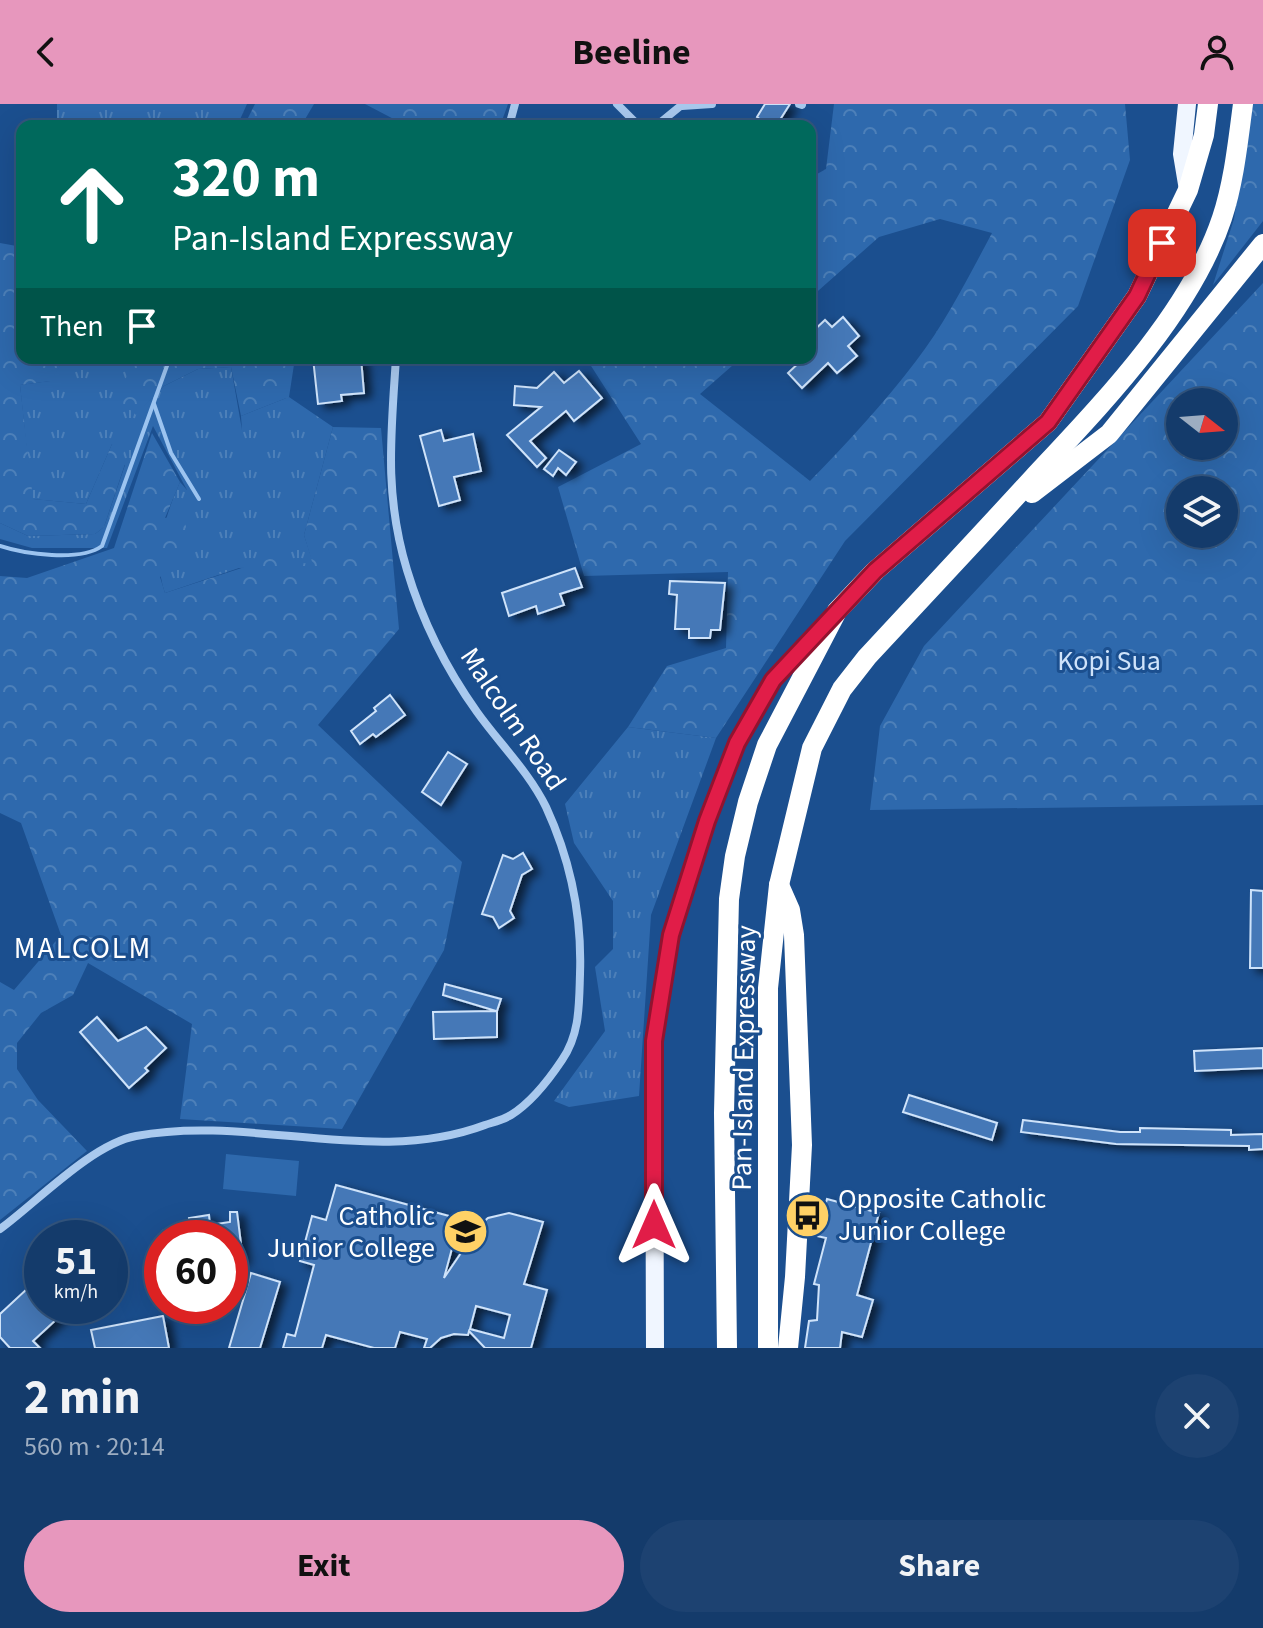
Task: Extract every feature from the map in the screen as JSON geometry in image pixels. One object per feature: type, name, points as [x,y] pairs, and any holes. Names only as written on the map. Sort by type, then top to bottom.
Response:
[{"type":"highway","name":"Pan-Island Expressway","points":[[727,1348],[724,1113],[729,899],[748,802],[767,745],[837,611],[875,571],[1048,422],[1137,296],[1188,190],[1198,159],[1208,104]]},
{"type":"highway","name":"Pan-Island Expressway","points":[[768,1348],[768,988],[779,885],[812,748],[842,689],[867,657],[1117,388],[1194,278],[1222,218],[1243,104]]},
{"type":"highway","points":[[988,527],[1109,434],[1263,244]]},
{"type":"highway","points":[[779,885],[790,910],[794,935],[802,1145],[788,1348]]},
{"type":"main road","points":[[1187,104],[1182,154],[1188,190]]},
{"type":"main road","points":[[655,1348],[654,1041],[671,935],[707,821],[737,743],[773,680],[837,611]]},
{"type":"street","points":[[617,104],[633,120]]},
{"type":"street","points":[[663,120],[682,105],[712,104]]},
{"type":"street","name":"Malcolm Road","points":[[0,1229],[93,1155],[133,1136],[203,1131],[349,1141],[435,1140],[510,1116],[548,1080],[569,1051],[579,1024],[581,953],[577,909],[566,857],[540,796],[451,672],[407,570],[391,485],[389,445],[396,364]]},
{"type":"green space","points":[[57,104],[247,104],[240,120],[57,120]]},
{"type":"green space","points":[[255,104],[314,104],[305,120],[247,120]]},
{"type":"green space","points":[[365,104],[508,104],[502,120],[396,120]]},
{"type":"green space","points":[[834,104],[1125,104],[1130,160],[1078,306],[845,541],[716,738],[628,727],[667,666],[726,648],[728,572],[584,576],[558,487],[641,444],[590,364],[734,364],[700,394],[810,481],[916,361],[947,315],[992,233],[940,219],[879,237],[816,293],[816,175],[826,169]]},
{"type":"green space","points":[[1251,104],[1263,104],[1263,221],[1213,285],[1234,219]]},
{"type":"green space","points":[[0,243],[16,246],[16,364],[61,364],[51,381],[20,385],[33,499],[86,504],[112,444],[125,449],[120,462],[125,464],[104,527],[95,534],[28,536],[0,523]]},
{"type":"green space","name":"Kopi Sua","points":[[1263,283],[1263,805],[870,810],[880,726],[924,646]]},
{"type":"green space","points":[[61,364],[129,364],[136,414],[164,386],[198,369],[231,367],[242,430],[241,416],[289,397],[333,427],[304,535],[314,566],[239,568],[165,593],[160,565],[162,537],[180,482],[187,490],[153,426],[107,548],[32,548],[0,539],[0,523],[28,536],[95,534],[104,527],[125,465],[120,463],[112,444],[86,504],[32,499],[20,385],[50,381]]},
{"type":"green space","points":[[294,364],[289,397],[241,416],[231,367],[198,369],[164,386],[136,415],[118,399],[131,365]]},
{"type":"green space","points":[[333,427],[381,428],[399,629],[318,725],[462,862],[444,950],[342,1129],[180,1119],[192,1024],[88,963],[73,995],[41,1013],[17,1043],[17,1069],[38,1100],[87,1151],[0,1220],[0,982],[14,990],[61,935],[21,823],[0,813],[0,576],[27,578],[114,548],[152,433],[180,482],[165,518],[182,514],[194,552],[160,577],[165,593],[275,557],[313,565],[304,535]]},
{"type":"green space","points":[[628,727],[716,738],[651,915],[639,1096],[569,1107],[554,1101],[605,1031],[595,967],[613,949],[613,901],[574,843],[565,804]]},
{"type":"green space","points":[[226,1154],[299,1161],[296,1196],[223,1189]]},
{"type":"building","points":[[765,104],[790,104],[780,120],[761,120],[757,117]]},
{"type":"building","points":[[843,317],[859,336],[848,346],[857,356],[837,373],[828,363],[802,388],[788,373],[798,364],[816,364],[816,328],[825,320],[832,327]]},
{"type":"building","points":[[314,364],[362,364],[364,393],[341,395],[342,401],[318,404]]},
{"type":"building","points":[[579,371],[602,398],[574,421],[566,411],[530,441],[546,458],[537,467],[507,435],[541,407],[514,405],[515,386],[537,388],[554,372],[564,383]]},
{"type":"building","points":[[441,430],[444,441],[473,434],[481,471],[454,477],[460,500],[439,506],[420,436]]},
{"type":"building","points":[[559,450],[576,462],[566,475],[558,468],[553,476],[544,469]]},
{"type":"building","points":[[575,568],[582,587],[560,594],[564,605],[538,614],[536,606],[509,616],[502,593]]},
{"type":"building","points":[[670,581],[725,583],[720,630],[711,630],[710,638],[689,638],[689,629],[675,629],[677,595],[669,594]]},
{"type":"building","points":[[390,695],[405,715],[376,737],[373,734],[360,744],[351,731]]},
{"type":"building","points":[[448,752],[467,764],[441,805],[422,792]]},
{"type":"building","points":[[523,853],[532,869],[522,875],[510,911],[514,918],[499,928],[493,917],[482,914],[503,855],[513,859]]},
{"type":"building","points":[[1251,890],[1263,891],[1263,968],[1250,968]]},
{"type":"building","points":[[445,984],[501,999],[497,1011],[497,1037],[434,1039],[433,1012],[496,1011],[443,995]]},
{"type":"building","points":[[97,1017],[118,1041],[146,1027],[166,1048],[145,1068],[148,1071],[129,1088],[80,1032]]},
{"type":"building","points":[[1263,1048],[1263,1068],[1195,1071],[1194,1051]]},
{"type":"building","points":[[909,1095],[997,1123],[992,1140],[903,1112]]},
{"type":"building","points":[[1023,1120],[1120,1132],[1140,1132],[1140,1128],[1231,1130],[1231,1135],[1263,1134],[1263,1149],[1249,1150],[1249,1146],[1116,1144],[1021,1132]]},
{"type":"building","points":[[336,1185],[460,1219],[444,1278],[488,1218],[509,1213],[543,1222],[524,1284],[547,1290],[531,1348],[485,1348],[469,1331],[468,1335],[454,1334],[441,1338],[430,1348],[424,1348],[427,1339],[400,1332],[395,1348],[374,1348],[326,1335],[322,1348],[283,1348],[287,1334],[295,1336],[314,1265],[300,1261],[312,1216],[326,1220]],"holes":[[[476,1306],[510,1315],[504,1338],[470,1329]]]},
{"type":"building","points":[[827,1199],[879,1213],[857,1295],[873,1300],[862,1337],[842,1332],[840,1348],[805,1348],[809,1321],[817,1320],[819,1285],[814,1284],[826,1238],[817,1236]]},
{"type":"building","points":[[230,1212],[237,1212],[238,1220],[230,1220]]},
{"type":"building","points":[[209,1215],[210,1220],[189,1220],[189,1218]]},
{"type":"building","points":[[251,1273],[280,1282],[260,1348],[229,1348],[236,1324],[248,1324]]},
{"type":"building","points":[[24,1292],[24,1324],[51,1324],[33,1341],[40,1348],[10,1348],[0,1337],[0,1314]]},
{"type":"building","points":[[144,1320],[144,1324],[164,1324],[169,1348],[95,1348],[91,1330]]},
{"type":"waterway","points":[[0,546],[37,554],[66,555],[80,554],[102,546],[168,364]]},
{"type":"waterway","points":[[154,404],[171,453],[199,499]]},
{"type":"place","name":"Opposite Catholic Junior College","points":[[807,1215]]},
{"type":"place","name":"Catholic Junior College","points":[[466,1232]]},
{"type":"district","name":"MALCOLM","points":[[83,948]]},
{"type":"route","points":[[654,1225],[654,1041],[671,935],[707,821],[737,743],[773,680],[875,571],[1048,422],[1137,296],[1162,243]]}]
